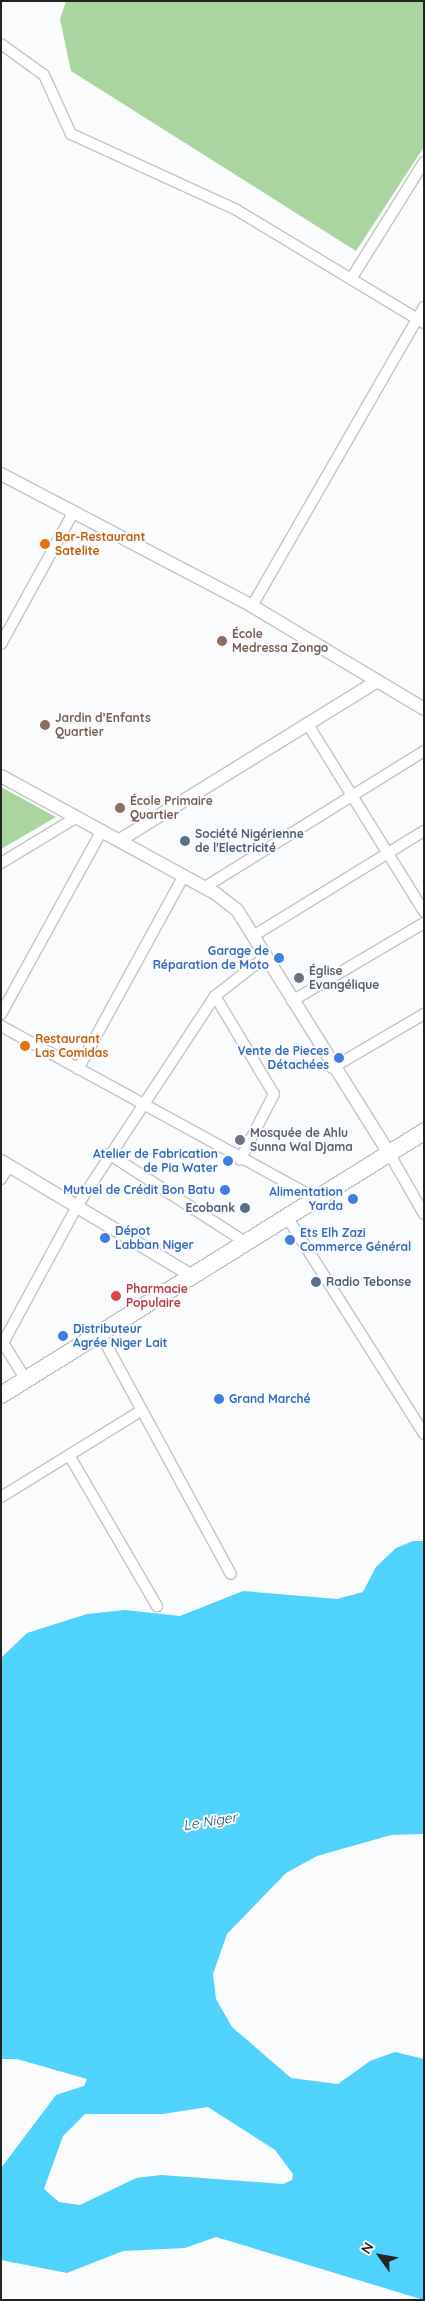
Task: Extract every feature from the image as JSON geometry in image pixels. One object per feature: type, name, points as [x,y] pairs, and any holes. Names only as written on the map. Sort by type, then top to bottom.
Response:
[{"type":"main road","points":[[1,1387],[187,1273],[287,1217],[424,1124]]},
{"type":"main road","points":[[243,1240],[310,1195],[387,1150],[424,1132]]},
{"type":"main road","points":[[1,1395],[100,1333],[187,1273]]},
{"type":"street","points":[[1,44],[44,75],[71,134],[235,209],[420,320]]},
{"type":"street","points":[[351,279],[424,162]]},
{"type":"street","points":[[252,606],[420,320],[424,307]]},
{"type":"street","points":[[1,474],[252,606],[424,709]]},
{"type":"street","points":[[1,644],[73,513]]},
{"type":"street","points":[[120,840],[306,723],[377,681]]},
{"type":"street","points":[[306,723],[424,912]]},
{"type":"street","points":[[205,888],[424,751]]},
{"type":"street","points":[[1,776],[184,875],[237,910],[332,1068],[387,1150],[424,1214]]},
{"type":"street","points":[[1,863],[77,817]]},
{"type":"street","points":[[1,1014],[102,830]]},
{"type":"street","points":[[252,936],[424,831]]},
{"type":"street","points":[[78,1069],[184,875]]},
{"type":"street","points":[[292,1001],[424,923]]},
{"type":"street","points":[[23,1375],[3,1344],[77,1206],[140,1104],[215,996],[265,957]]},
{"type":"street","points":[[215,996],[274,1094],[240,1160]]},
{"type":"street","points":[[332,1068],[424,1014]]},
{"type":"street","points":[[1,1026],[240,1160],[310,1195]]},
{"type":"street","points":[[109,1154],[243,1240]]},
{"type":"street","points":[[1,1179],[5,1163],[187,1273]]},
{"type":"street","points":[[287,1217],[424,1434]]},
{"type":"street","points":[[100,1333],[231,1574]]},
{"type":"street","points":[[1,1497],[141,1411]]},
{"type":"street","points":[[69,1455],[157,1606]]},
{"type":"green space","points":[[66,1],[424,1],[424,147],[356,251],[71,71],[60,19]]},
{"type":"green space","points":[[1,787],[56,817],[1,849]]},
{"type":"water","name":"Le Niger","points":[[413,1541],[424,1541],[424,1834],[391,1835],[317,1856],[286,1873],[227,1934],[213,1974],[216,1999],[232,2027],[291,2078],[338,2084],[370,2061],[395,2052],[424,2059],[424,2300],[216,2237],[185,2248],[123,2251],[67,2273],[1,2260],[1,2168],[56,2095],[84,2086],[87,2079],[17,2059],[1,2059],[1,1658],[27,1633],[87,1614],[125,1610],[180,1616],[243,1591],[337,1599],[363,1592],[376,1567],[396,1548]],"holes":[[[208,2107],[275,2150],[293,2174],[292,2180],[283,2184],[161,2175],[136,2178],[80,2205],[59,2202],[44,2189],[63,2136],[85,2114],[163,2114]]]},
{"type":"place","name":"Bar-Restaurant Satelite","points":[[45,544]]},
{"type":"place","name":"École Medressa Zongo","points":[[222,641]]},
{"type":"place","name":"Jardin d’Enfants Quartier","points":[[45,725]]},
{"type":"place","name":"École Primaire Quartier","points":[[120,808]]},
{"type":"place","name":"Société Nigérienne de l'Electricité","points":[[185,841]]},
{"type":"place","name":"Garage de Réparation de Moto","points":[[279,958]]},
{"type":"place","name":"Église Evangélique","points":[[299,978]]},
{"type":"place","name":"Restaurant Las Comidas","points":[[25,1046]]},
{"type":"place","name":"Vente de Pieces Détachées","points":[[339,1058]]},
{"type":"place","name":"Mosquée de Ahlu Sunna Wal Djama","points":[[240,1140]]},
{"type":"place","name":"Atelier de Fabrication de Pia Water","points":[[228,1161]]},
{"type":"place","name":"Mutuel de Crédit Bon Batu","points":[[225,1190]]},
{"type":"place","name":"Alimentation Yarda","points":[[353,1199]]},
{"type":"place","name":"Ecobank","points":[[245,1208]]},
{"type":"place","name":"Dépot Labban Niger","points":[[105,1238]]},
{"type":"place","name":"Ets Elh Zazi Commerce Général","points":[[290,1240]]},
{"type":"place","name":"Radio Tebonse","points":[[316,1282]]},
{"type":"place","name":"Pharmacie Populaire","points":[[116,1296]]},
{"type":"place","name":"Distributeur Agrée Niger Lait","points":[[63,1336]]},
{"type":"place","name":"Grand Marché","points":[[219,1399]]}]
